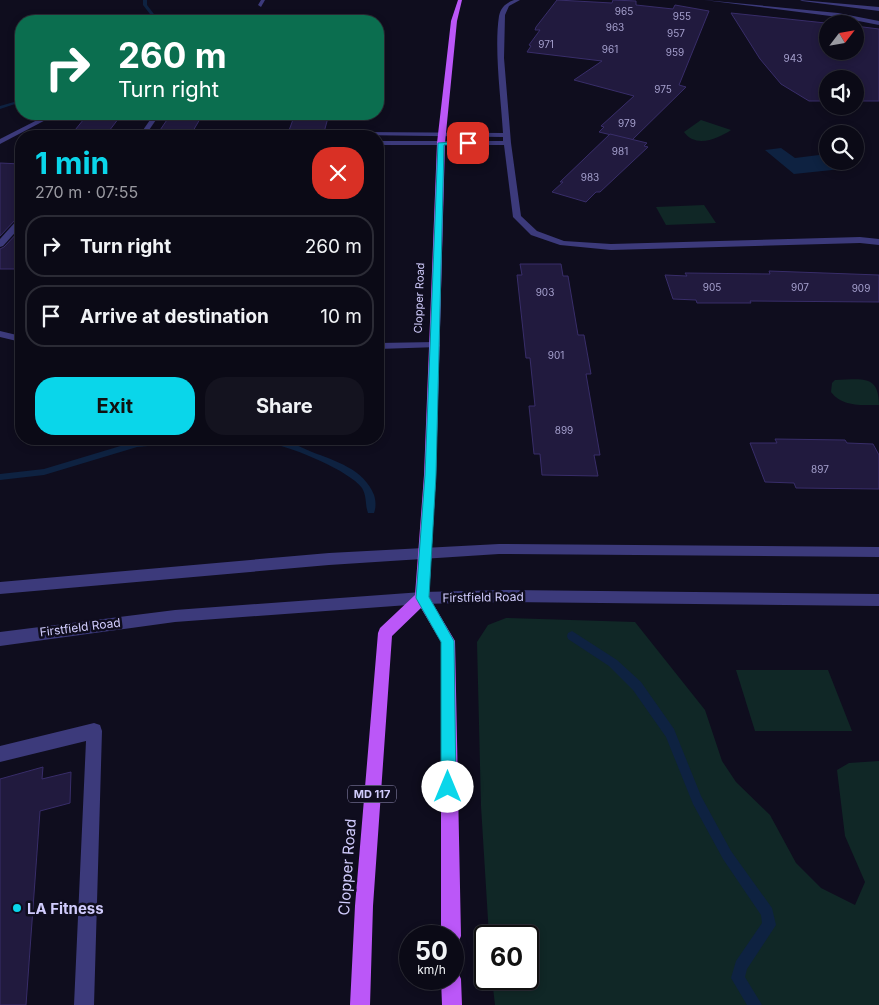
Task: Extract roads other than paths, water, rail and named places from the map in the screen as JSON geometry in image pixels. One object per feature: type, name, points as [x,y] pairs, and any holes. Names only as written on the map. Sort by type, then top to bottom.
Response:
[{"type":"main road","name":"Clopper Road","points":[[360,1005],[364,896],[385,633],[422,598],[442,139],[454,21],[460,0]]},
{"type":"main road","points":[[422,598],[448,641],[451,925]]},
{"type":"main road","points":[[451,990],[452,1005]]},
{"type":"street","points":[[518,0],[507,5],[502,15],[501,58],[507,139],[517,217],[529,229],[549,240],[576,245],[611,247],[860,240],[879,242]]},
{"type":"street","points":[[706,0],[838,15],[879,23]]},
{"type":"street","points":[[803,0],[879,9]]},
{"type":"street","points":[[23,130],[42,120]]},
{"type":"street","points":[[0,142],[15,134]]},
{"type":"street","points":[[384,135],[442,139],[507,139]]},
{"type":"street","points":[[384,143],[442,139]]},
{"type":"street","points":[[0,244],[15,228]]},
{"type":"street","points":[[0,334],[15,337]]},
{"type":"street","points":[[384,346],[434,345]]},
{"type":"street","points":[[0,588],[425,552],[503,548],[879,552]]},
{"type":"street","name":"Firstfield Road","points":[[0,639],[175,616],[422,598],[506,596],[879,600]]},
{"type":"street","points":[[0,754],[94,731],[84,1005]]},
{"type":"water","points":[[781,148],[795,158],[819,155],[819,170],[832,170],[794,174],[765,150]]},
{"type":"waterway","points":[[145,0],[145,5],[153,15]]},
{"type":"waterway","points":[[0,108],[15,103]]},
{"type":"waterway","points":[[0,477],[44,472],[134,445]]},
{"type":"waterway","points":[[286,445],[343,468],[361,480],[371,499],[371,511]]},
{"type":"waterway","points":[[572,636],[613,663],[637,686],[670,733],[697,800],[727,855],[767,913],[769,925],[741,966],[738,978],[755,1005]]},
{"type":"place","name":"LA Fitness","points":[[17,908]]}]
